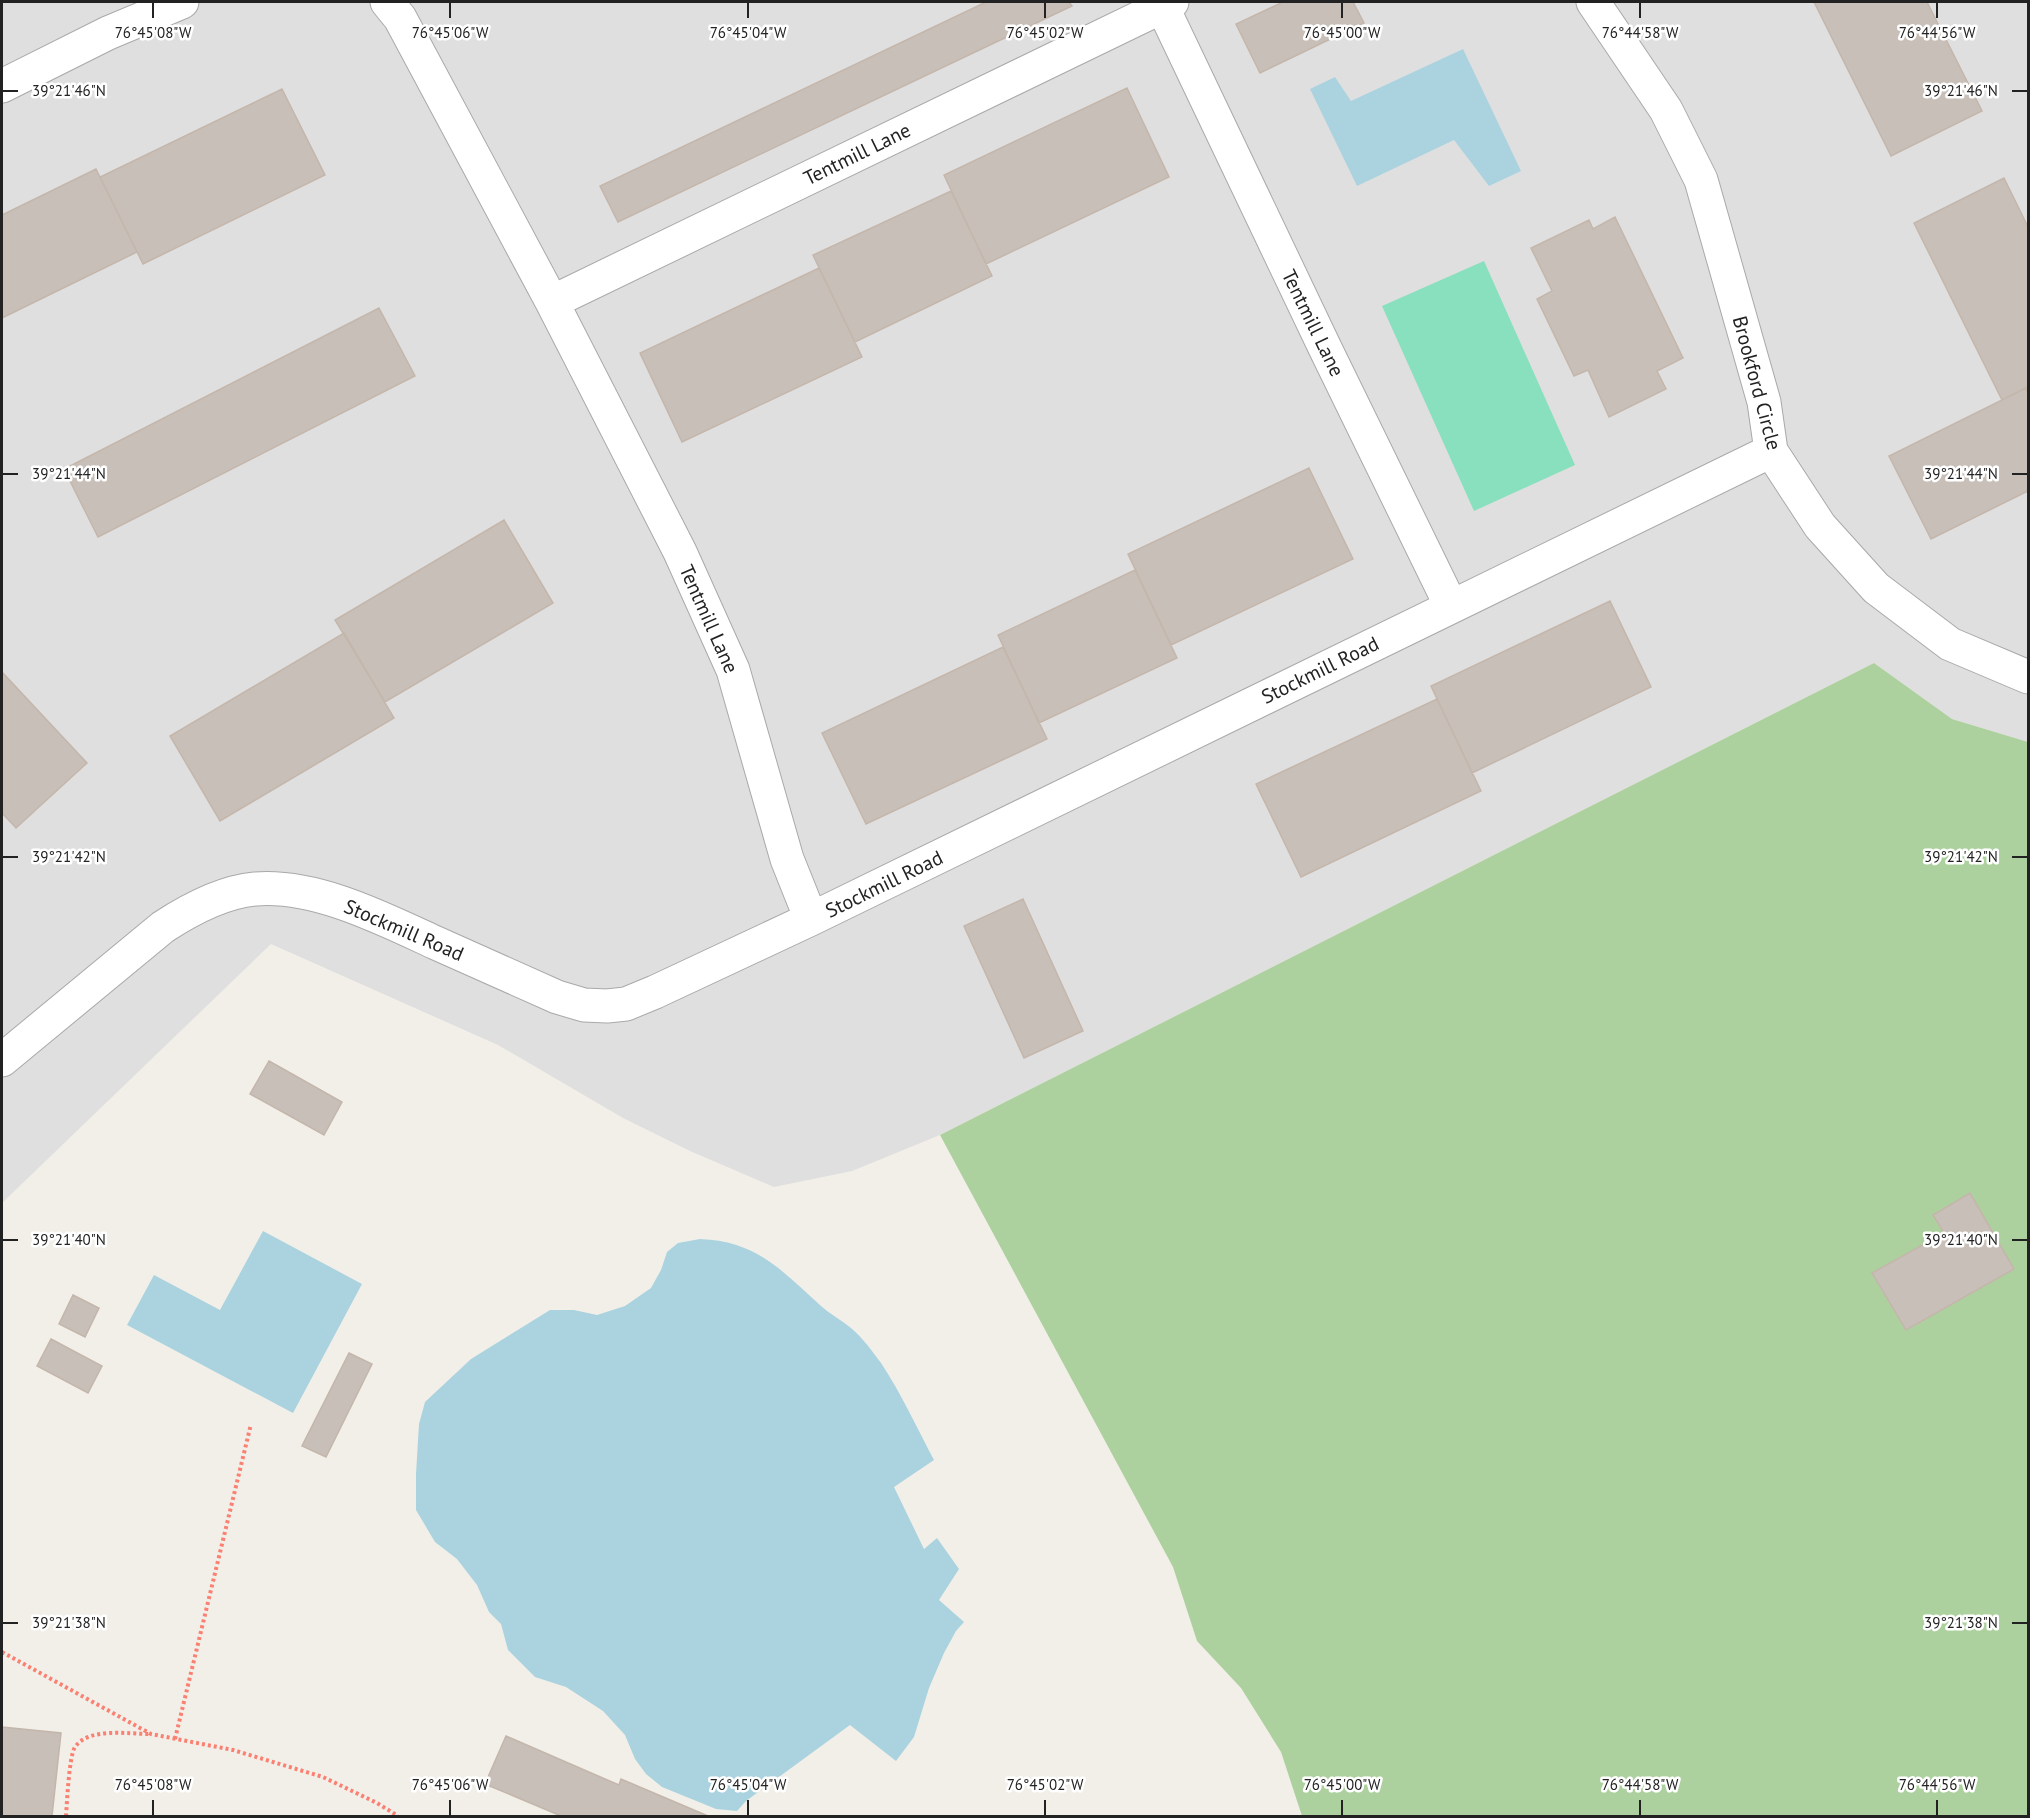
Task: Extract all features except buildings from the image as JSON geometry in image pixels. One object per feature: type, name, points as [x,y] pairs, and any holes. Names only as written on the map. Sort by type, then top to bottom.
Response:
[{"type":"street","points":[[2,86],[108,33],[182,2]]},
{"type":"street","name":"Tentmill Lane","points":[[387,2],[400,18],[552,302],[680,552],[733,670],[787,860],[811,920]]},
{"type":"street","name":"Brookford Circle","points":[[1593,2],[1666,110],[1701,180],[1764,402],[1771,451],[1820,526],[1876,588],[1950,644],[2028,676]]},
{"type":"street","name":"Tentmill Lane","points":[[552,302],[1167,4],[1325,348],[1451,606]]},
{"type":"street","name":"Stockmill Road","points":[[2,1060],[163,927],[188,911],[252,889],[285,888],[333,900],[393,923],[557,997],[584,1005],[626,1004],[811,920],[1771,451]]},
{"type":"path","points":[[175,1739],[251,1424]]},
{"type":"path","points":[[2,1652],[151,1734]]},
{"type":"path","points":[[66,1816],[73,1749],[83,1739],[101,1734],[151,1734],[233,1750],[323,1777],[377,1803],[398,1816]]},
{"type":"shaded area","points":[[2,2],[2028,2],[2028,742],[1952,719],[1874,663],[940,1135],[852,1171],[774,1187],[690,1151],[623,1118],[498,1045],[271,944],[2,1203]]},
{"type":"green space","points":[[1484,261],[1575,465],[1474,511],[1382,306]]},
{"type":"green space","points":[[1874,663],[1952,719],[2028,742],[2028,1816],[1302,1816],[1281,1752],[1241,1688],[1197,1641],[1173,1567],[940,1135]]},
{"type":"water","points":[[1463,49],[1521,171],[1489,186],[1454,140],[1357,186],[1310,89],[1335,77],[1351,101]]},
{"type":"water","points":[[263,1231],[362,1284],[293,1413],[127,1325],[154,1275],[220,1310]]},
{"type":"water","points":[[700,1239],[737,1245],[767,1260],[824,1309],[855,1332],[881,1363],[934,1460],[894,1487],[924,1549],[937,1538],[959,1569],[939,1600],[964,1622],[956,1631],[944,1653],[929,1688],[914,1737],[896,1761],[850,1725],[746,1801],[737,1811],[716,1809],[662,1787],[646,1774],[635,1759],[625,1735],[603,1711],[566,1687],[535,1677],[508,1650],[501,1624],[489,1612],[477,1585],[457,1559],[435,1542],[416,1510],[419,1424],[425,1402],[471,1359],[550,1310],[574,1310],[597,1315],[625,1306],[651,1288],[661,1270],[667,1252],[678,1243]]}]
